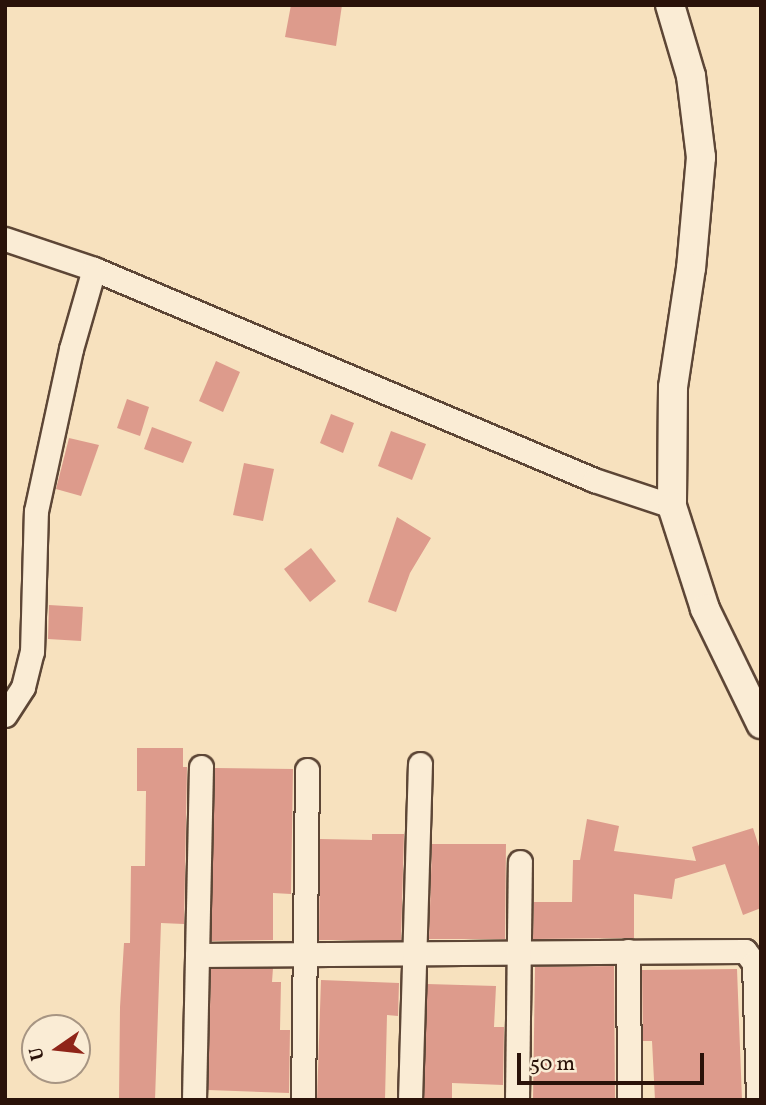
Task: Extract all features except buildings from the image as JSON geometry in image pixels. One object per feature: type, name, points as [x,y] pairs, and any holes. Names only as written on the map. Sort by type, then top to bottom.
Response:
[{"type":"street","points":[[670,5],[691,76],[701,157],[691,268],[673,387],[671,506],[705,609],[761,724]]},
{"type":"street","points":[[5,239],[94,269],[594,480],[671,506]]},
{"type":"street","points":[[5,715],[23,687],[32,652],[36,511],[71,349],[94,269]]},
{"type":"street","points":[[410,1100],[412,955],[420,764]]},
{"type":"street","points":[[194,1100],[201,767]]},
{"type":"street","points":[[303,1100],[307,770]]},
{"type":"street","points":[[517,1100],[520,862]]},
{"type":"street","points":[[197,955],[306,957],[628,951],[750,953],[754,963],[758,1100]]},
{"type":"street","points":[[628,951],[629,1100]]}]
